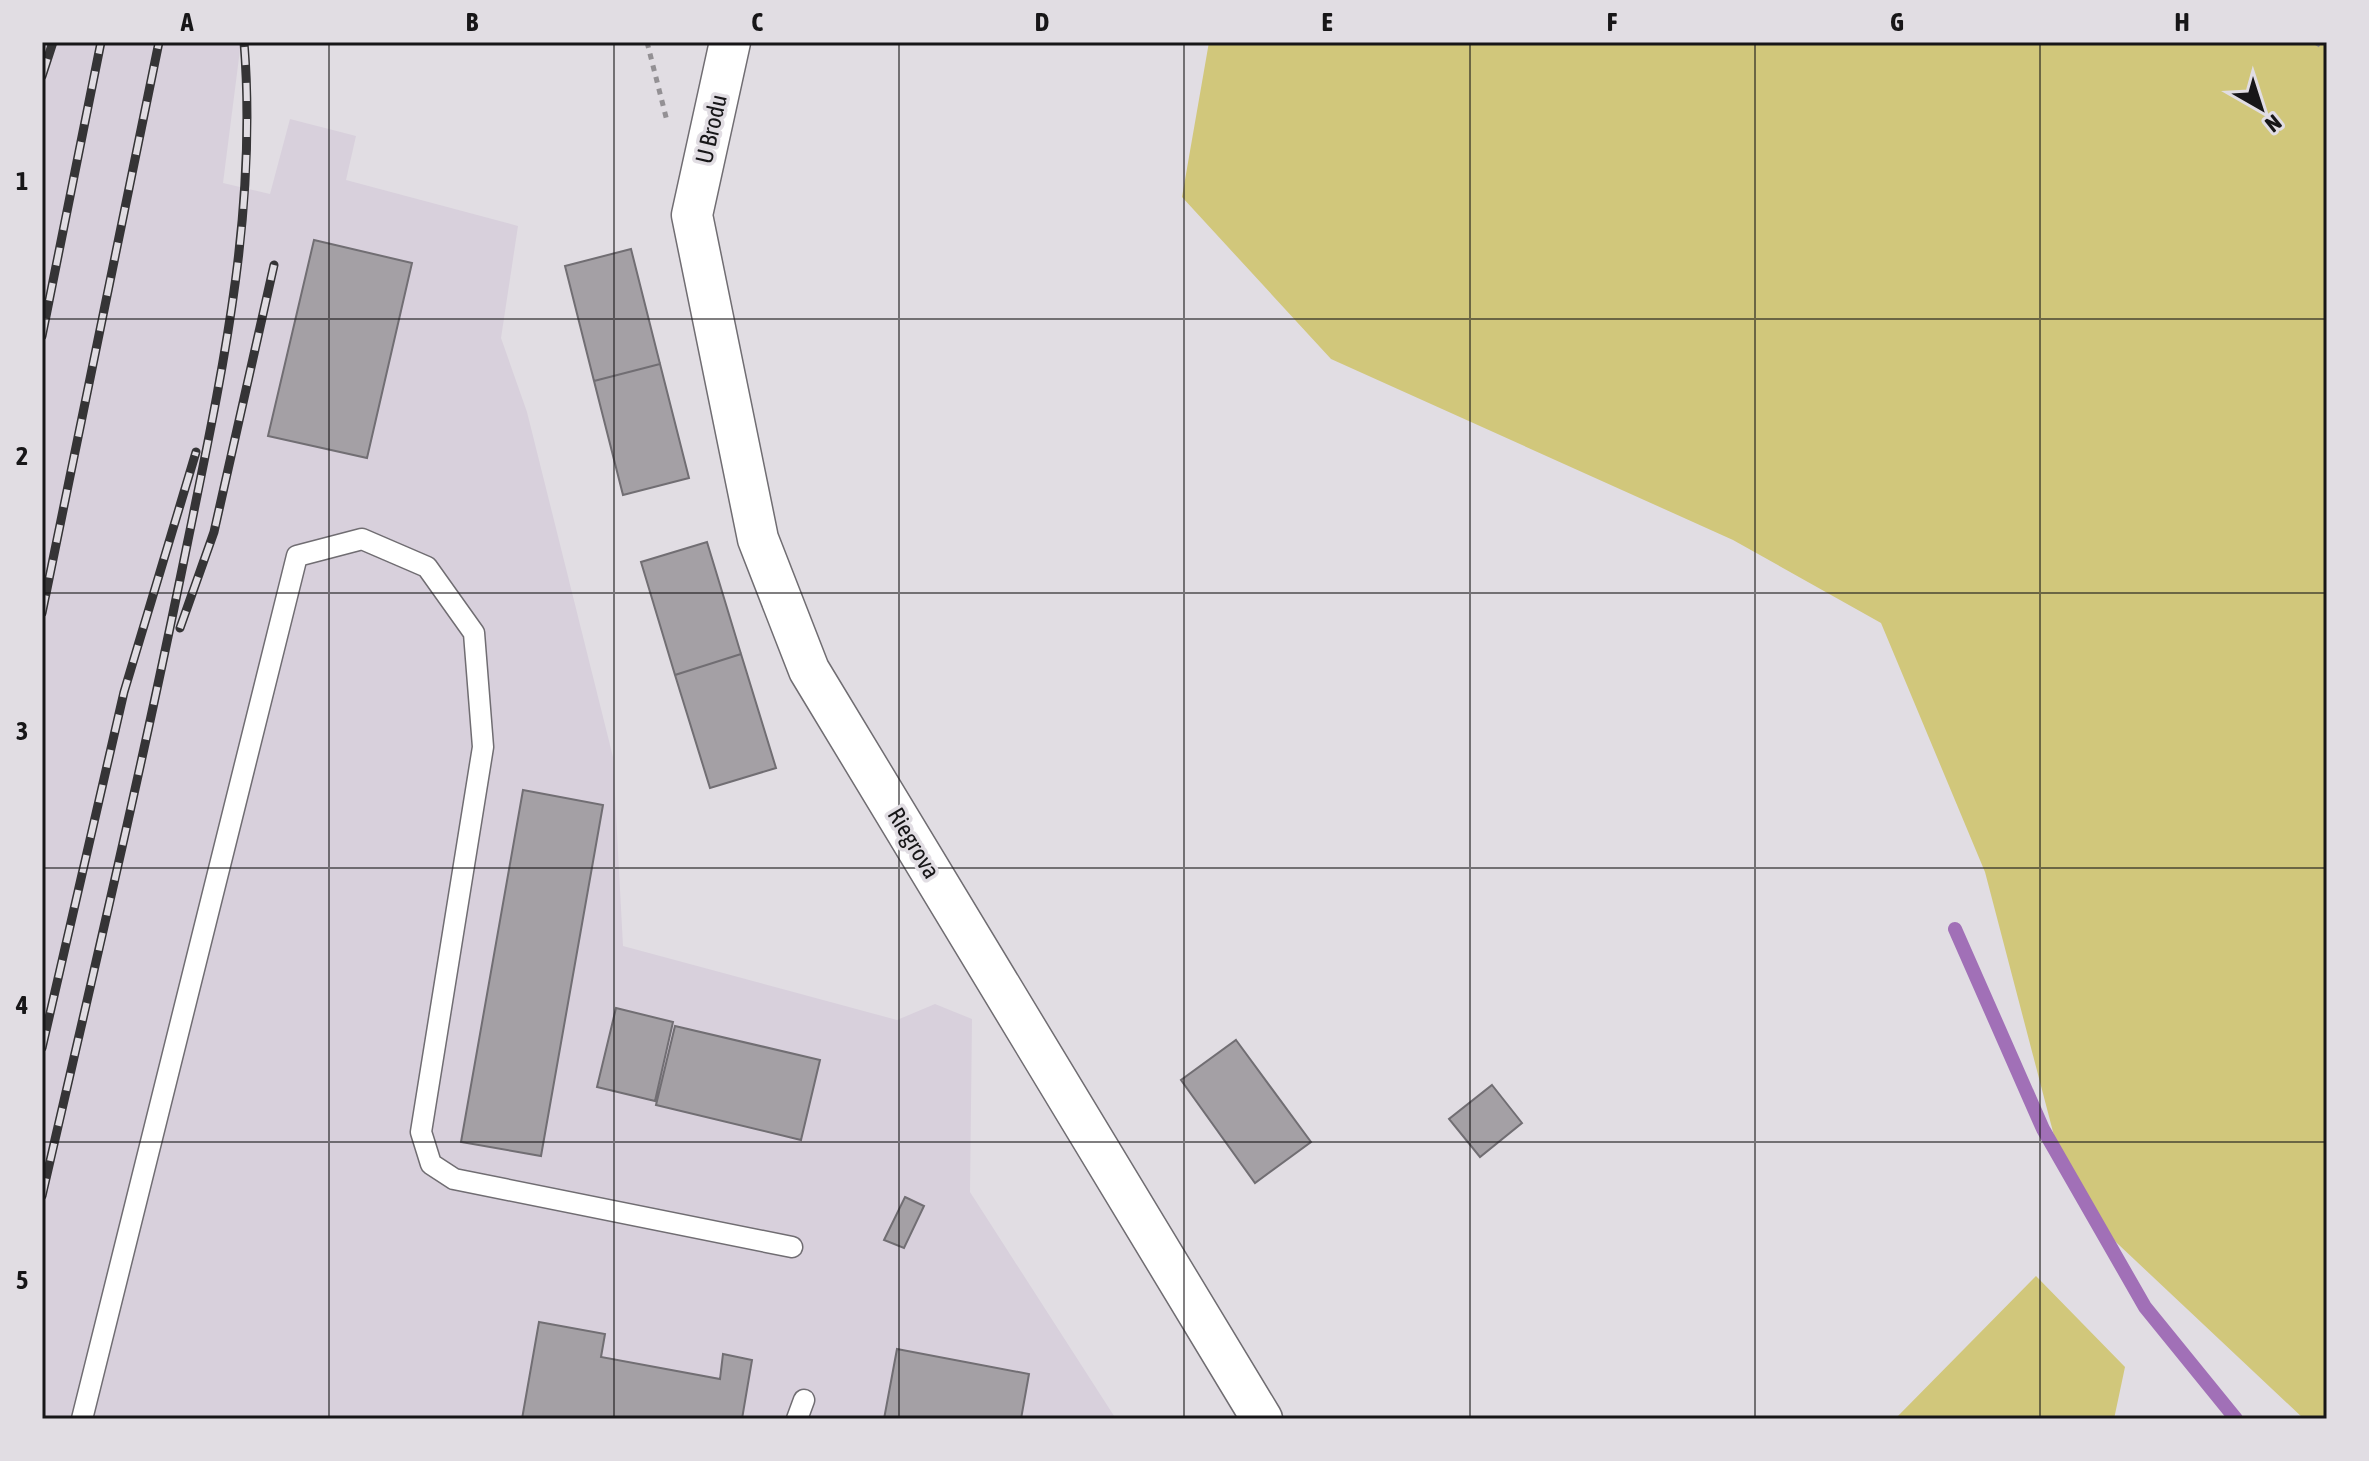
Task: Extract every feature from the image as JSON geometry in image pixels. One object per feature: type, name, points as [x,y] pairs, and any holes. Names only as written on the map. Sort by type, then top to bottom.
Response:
[{"type":"street","name":"U Brodu","points":[[692,215],[730,42]]},
{"type":"street","name":"Riegrova","points":[[692,215],[758,539],[809,670],[1262,1419]]},
{"type":"lane","points":[[82,1419],[297,556],[362,539],[427,567],[474,633],[483,747],[421,1132],[431,1164],[454,1179],[792,1247]]},
{"type":"path","points":[[2315,42],[2327,49]]},
{"type":"shaded area","points":[[42,42],[241,42],[223,183],[270,194],[290,119],[356,136],[346,180],[518,226],[501,338],[527,412],[613,757],[623,946],[897,1020],[935,1004],[972,1019],[970,1192],[1116,1419],[42,1419]]},
{"type":"shaded area","points":[[1209,42],[2327,42],[2327,1419],[2304,1419],[2102,1229],[2063,1170],[1985,872],[1881,623],[1733,540],[1331,359],[1182,197]]},
{"type":"shaded area","points":[[2036,1276],[2125,1367],[2114,1419],[1895,1419]]},
{"type":"building","points":[[314,240],[412,263],[367,458],[268,436]]},
{"type":"building","points":[[631,249],[660,364],[594,381],[565,266]]},
{"type":"building","points":[[660,364],[689,478],[623,495],[594,381]]},
{"type":"building","points":[[707,542],[741,654],[675,675],[641,562]]},
{"type":"building","points":[[741,654],[776,768],[710,788],[675,675]]},
{"type":"building","points":[[523,790],[603,805],[541,1156],[461,1142]]},
{"type":"building","points":[[616,1008],[673,1022],[655,1101],[597,1087]]},
{"type":"building","points":[[675,1026],[820,1060],[801,1140],[656,1105]]},
{"type":"building","points":[[1236,1040],[1311,1142],[1255,1183],[1181,1080]]},
{"type":"building","points":[[1492,1085],[1522,1123],[1480,1157],[1449,1119]]},
{"type":"building","points":[[905,1197],[924,1206],[904,1248],[884,1240]]},
{"type":"building","points":[[539,1322],[605,1334],[601,1357],[720,1379],[723,1354],[752,1360],[742,1419],[522,1419]]},
{"type":"building","points":[[897,1349],[1029,1374],[1021,1419],[884,1419]]},
{"type":"waterway","points":[[1955,929],[2043,1129],[2145,1307],[2236,1419]]},
{"type":"railway","points":[[42,76],[53,42]]},
{"type":"railway","points":[[42,336],[101,42]]},
{"type":"railway","points":[[42,613],[159,42]]},
{"type":"railway","points":[[42,1196],[153,708],[224,358],[234,295],[246,169],[244,42]]},
{"type":"railway","points":[[180,628],[214,532],[274,265]]},
{"type":"railway","points":[[42,1048],[124,692],[196,452]]}]
